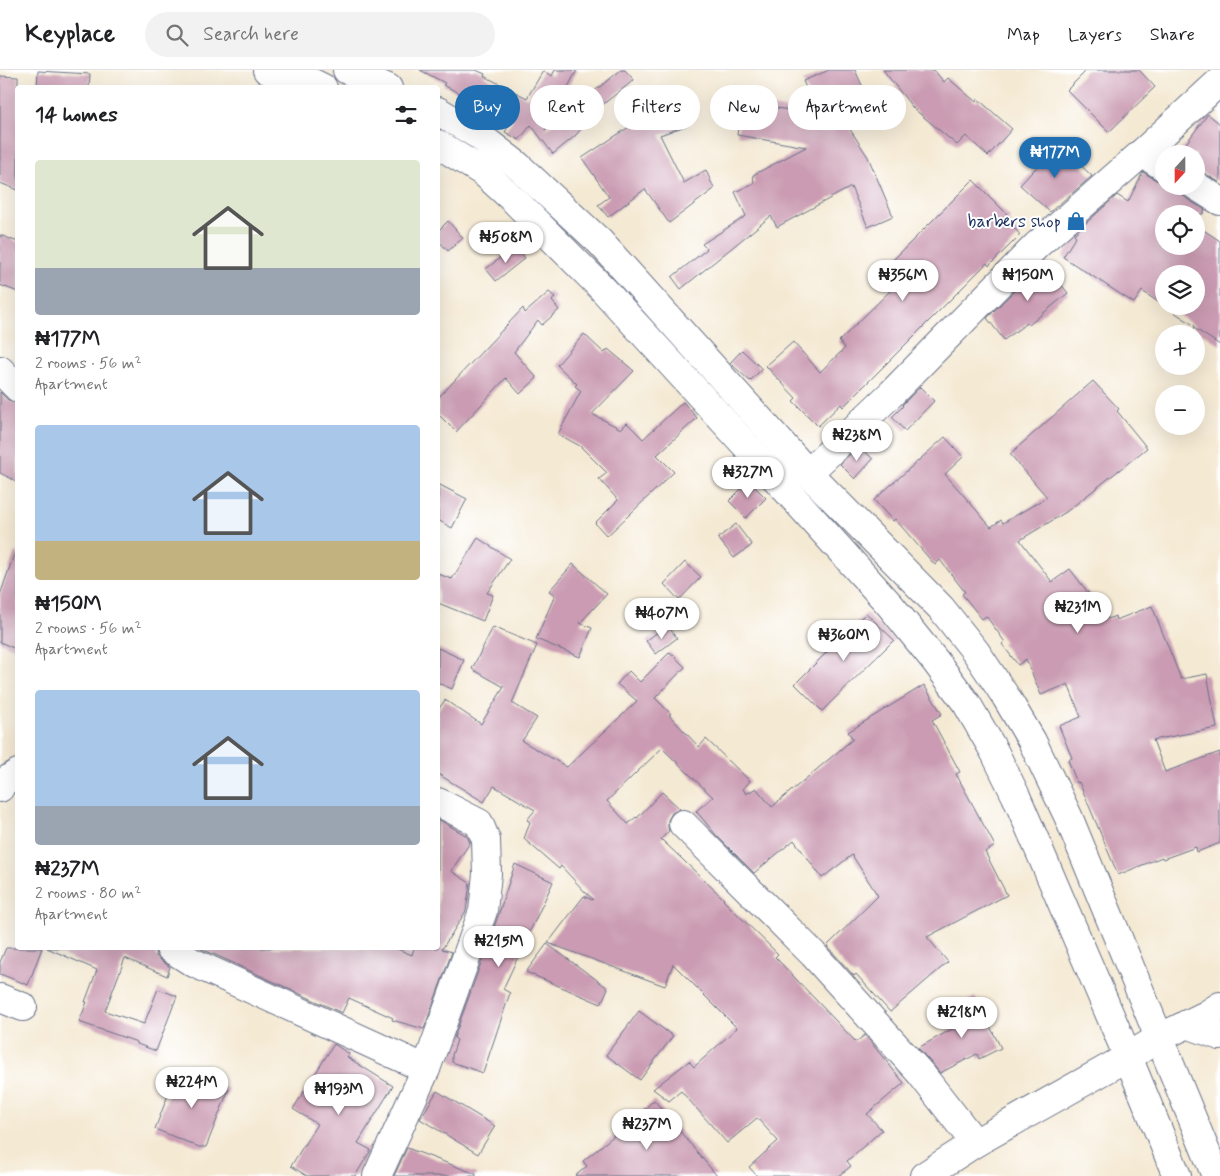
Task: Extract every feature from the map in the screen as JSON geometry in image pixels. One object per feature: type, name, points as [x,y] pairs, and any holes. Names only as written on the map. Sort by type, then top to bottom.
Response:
[{"type":"main road","points":[[267,70],[317,85]]},
{"type":"main road","points":[[348,70],[381,85]]},
{"type":"main road","points":[[808,473],[892,393],[1037,245],[1153,160],[1220,82]]},
{"type":"main road","points":[[440,112],[478,135],[517,165],[600,242],[808,473],[941,608],[976,652],[1006,697],[1032,742],[1068,816],[1216,1176]]},
{"type":"main road","points":[[440,145],[483,172],[516,202],[601,287],[890,605],[967,704],[1007,778],[1041,853],[1177,1176]]},
{"type":"main road","points":[[1205,192],[1220,201]]},
{"type":"main road","points":[[0,370],[15,385]]},
{"type":"main road","points":[[0,788],[2,783],[15,775]]},
{"type":"main road","points":[[377,1176],[426,1069],[483,911],[486,840],[479,823],[440,803]]},
{"type":"main road","points":[[683,824],[813,954],[921,1074],[975,1143]]},
{"type":"main road","points":[[177,950],[196,955],[426,1069]]},
{"type":"main road","points":[[931,1174],[975,1143],[1159,1038],[1220,1006]]},
{"type":"main road","points":[[1187,1024],[1220,1036]]},
{"type":"building","points":[[420,70],[476,70],[502,85],[455,85],[455,91],[443,85],[445,83]]},
{"type":"building","points":[[555,70],[577,70],[569,85],[535,85],[543,71],[552,76]]},
{"type":"building","points":[[621,70],[625,70],[634,80],[628,85],[614,85],[614,96],[604,103],[604,85],[602,85]]},
{"type":"building","points":[[829,70],[855,70],[862,85],[805,85],[803,81]]},
{"type":"building","points":[[883,70],[934,70],[944,82],[948,78],[976,102],[978,99],[1012,129],[988,156],[966,136],[957,145],[913,108],[906,99],[906,85],[895,85]]},
{"type":"building","points":[[1087,70],[1139,70],[1155,87],[1109,132],[1067,90]]},
{"type":"building","points":[[38,71],[90,74],[89,85],[37,85]]},
{"type":"building","points":[[0,76],[18,77],[18,85],[15,85],[15,189],[0,183]]},
{"type":"building","points":[[530,93],[530,126],[519,140],[505,132],[506,130],[520,130],[520,94],[527,98]]},
{"type":"building","points":[[778,108],[788,110],[788,130],[850,130],[868,157],[893,216],[868,227],[851,187],[777,227],[771,216],[681,289],[672,277],[707,249],[702,244],[746,216],[735,192],[754,183],[753,175],[806,147],[737,135],[738,130],[778,130]]},
{"type":"building","points":[[1208,114],[1220,124],[1219,182],[1205,174],[1205,145],[1185,145]]},
{"type":"building","points":[[535,130],[580,130],[575,136],[553,154]]},
{"type":"building","points":[[624,130],[674,130],[660,135],[684,183],[706,170],[714,189],[669,223],[645,189],[608,217],[598,205],[609,197],[582,158]]},
{"type":"building","points":[[1058,144],[1092,176],[1050,212],[1020,185]]},
{"type":"building","points":[[1143,172],[1155,179],[1155,195],[1183,195],[1197,205],[1155,205],[1155,255],[1205,255],[1205,231],[1220,241],[1220,345],[1205,335],[1205,325],[1194,325],[1178,315],[1205,315],[1205,265],[1155,265],[1155,300],[1142,291],[1134,303],[1063,257],[1076,236],[1074,234],[1117,195],[1128,202]]},
{"type":"building","points":[[973,180],[1010,217],[1008,220],[1020,235],[989,266],[987,263],[843,407],[841,404],[818,426],[793,401],[796,398],[766,366],[793,342],[820,372],[845,348],[839,341],[892,289],[878,275]]},
{"type":"building","points":[[448,221],[463,238],[448,251],[440,242],[440,229]]},
{"type":"building","points":[[0,235],[15,241],[15,291],[0,285]]},
{"type":"building","points":[[515,246],[525,258],[496,281],[486,269]]},
{"type":"building","points":[[1043,262],[1068,293],[1029,325],[1027,323],[1004,340],[987,318]]},
{"type":"building","points":[[549,292],[555,297],[552,301],[559,310],[542,325],[538,320],[514,352],[537,378],[520,394],[506,378],[456,432],[440,416],[440,396],[523,308],[525,313]]},
{"type":"building","points":[[584,334],[604,353],[608,349],[634,371],[592,414],[621,429],[627,423],[643,439],[683,402],[697,418],[657,455],[674,472],[607,536],[595,523],[618,500],[599,479],[607,473],[580,446],[558,434],[581,391],[575,386],[577,384],[557,365]]},
{"type":"building","points":[[742,350],[762,369],[750,381],[730,363]]},
{"type":"building","points":[[1093,381],[1119,409],[1117,411],[1147,448],[1066,512],[1020,540],[1052,582],[1070,569],[1108,619],[1115,616],[1116,620],[1152,606],[1181,679],[1207,674],[1217,728],[1153,740],[1165,772],[1220,752],[1220,843],[1197,852],[1196,847],[1163,859],[1162,857],[1118,875],[1079,782],[1077,783],[1068,760],[1072,758],[1059,726],[1081,717],[1068,684],[1041,695],[1026,659],[1018,665],[1002,644],[1005,642],[986,616],[982,619],[962,594],[965,592],[940,560],[935,565],[895,519],[893,521],[874,500],[945,437],[963,457],[945,474],[991,527],[1001,520],[1003,523],[1047,497],[1010,454]]},
{"type":"building","points":[[920,387],[934,401],[905,431],[892,417]]},
{"type":"building","points":[[0,392],[7,399],[15,403],[15,480],[0,473]]},
{"type":"building","points":[[859,446],[873,459],[855,479],[840,464]]},
{"type":"building","points":[[749,481],[766,498],[746,518],[729,501]]},
{"type":"building","points":[[440,485],[467,499],[452,528],[440,521]]},
{"type":"building","points":[[736,524],[752,545],[734,558],[718,538]]},
{"type":"building","points":[[478,538],[510,559],[487,593],[493,595],[483,621],[440,604],[440,575],[452,579]]},
{"type":"building","points":[[15,552],[15,649],[0,642],[0,595]]},
{"type":"building","points":[[685,562],[701,577],[679,600],[664,584]]},
{"type":"building","points":[[573,564],[607,594],[580,623],[592,628],[580,657],[536,639],[555,595],[549,591]]},
{"type":"building","points":[[866,613],[894,640],[822,711],[795,684]]},
{"type":"building","points":[[667,625],[677,638],[656,654],[646,641]]},
{"type":"building","points":[[493,627],[537,645],[512,703],[537,718],[522,741],[567,767],[637,701],[617,684],[629,671],[640,682],[670,652],[685,667],[655,698],[699,747],[706,739],[750,781],[743,789],[746,794],[756,788],[772,807],[853,739],[848,732],[924,685],[942,714],[932,720],[960,772],[956,774],[995,846],[985,852],[1007,895],[927,937],[948,962],[890,1012],[856,974],[854,976],[827,946],[878,896],[852,855],[822,878],[794,840],[754,873],[716,835],[696,811],[713,797],[662,748],[607,801],[628,824],[637,818],[662,792],[680,809],[672,813],[668,820],[669,831],[661,839],[778,954],[775,957],[856,1042],[865,1035],[904,1083],[867,1114],[882,1130],[847,1161],[851,1166],[839,1176],[757,1176],[749,1167],[778,1141],[757,1118],[727,1143],[681,1091],[669,1101],[653,1089],[689,1061],[694,1067],[737,1028],[673,964],[665,986],[548,943],[584,896],[593,899],[561,866],[559,869],[524,839],[530,822],[527,820],[535,810],[494,786],[484,802],[440,775],[440,707],[445,700],[481,724],[504,687],[472,669]]},
{"type":"building","points":[[440,649],[464,660],[452,689],[440,684]]},
{"type":"building","points":[[440,820],[467,836],[470,843],[451,871],[470,883],[466,911],[442,949],[452,952],[424,1029],[392,1020],[393,1018],[349,998],[342,1013],[204,950],[400,950],[412,955],[413,950],[440,950]]},
{"type":"building","points":[[515,864],[553,882],[503,989],[510,993],[483,1073],[452,1062],[452,1055],[457,1040],[454,1038]]},
{"type":"building","points":[[547,944],[608,988],[601,1004],[526,972]]},
{"type":"building","points":[[6,948],[41,950],[28,985],[0,974],[0,962]]},
{"type":"building","points":[[52,950],[154,950],[156,956],[170,967],[167,976],[125,958],[105,1011],[144,1024],[158,989],[177,996],[156,1051],[137,1044],[137,1042],[79,1022],[97,970]]},
{"type":"building","points":[[975,997],[1001,1048],[979,1059],[977,1054],[940,1073],[918,1048],[961,1024],[953,1009]]},
{"type":"building","points":[[639,1011],[673,1036],[640,1080],[606,1055]]},
{"type":"building","points":[[334,1044],[349,1054],[347,1057],[393,1086],[358,1143],[371,1150],[355,1176],[307,1176],[291,1166],[317,1124],[293,1109]]},
{"type":"building","points":[[178,1069],[229,1089],[206,1147],[199,1147],[155,1129]]},
{"type":"building","points":[[437,1091],[495,1126],[478,1154],[420,1119]]},
{"type":"building","points":[[654,1100],[717,1176],[575,1176],[587,1166],[583,1161]]},
{"type":"building","points":[[407,1148],[476,1174],[476,1176],[394,1176]]},
{"type":"place","name":"barbers shop","points":[[1076,221]]}]
